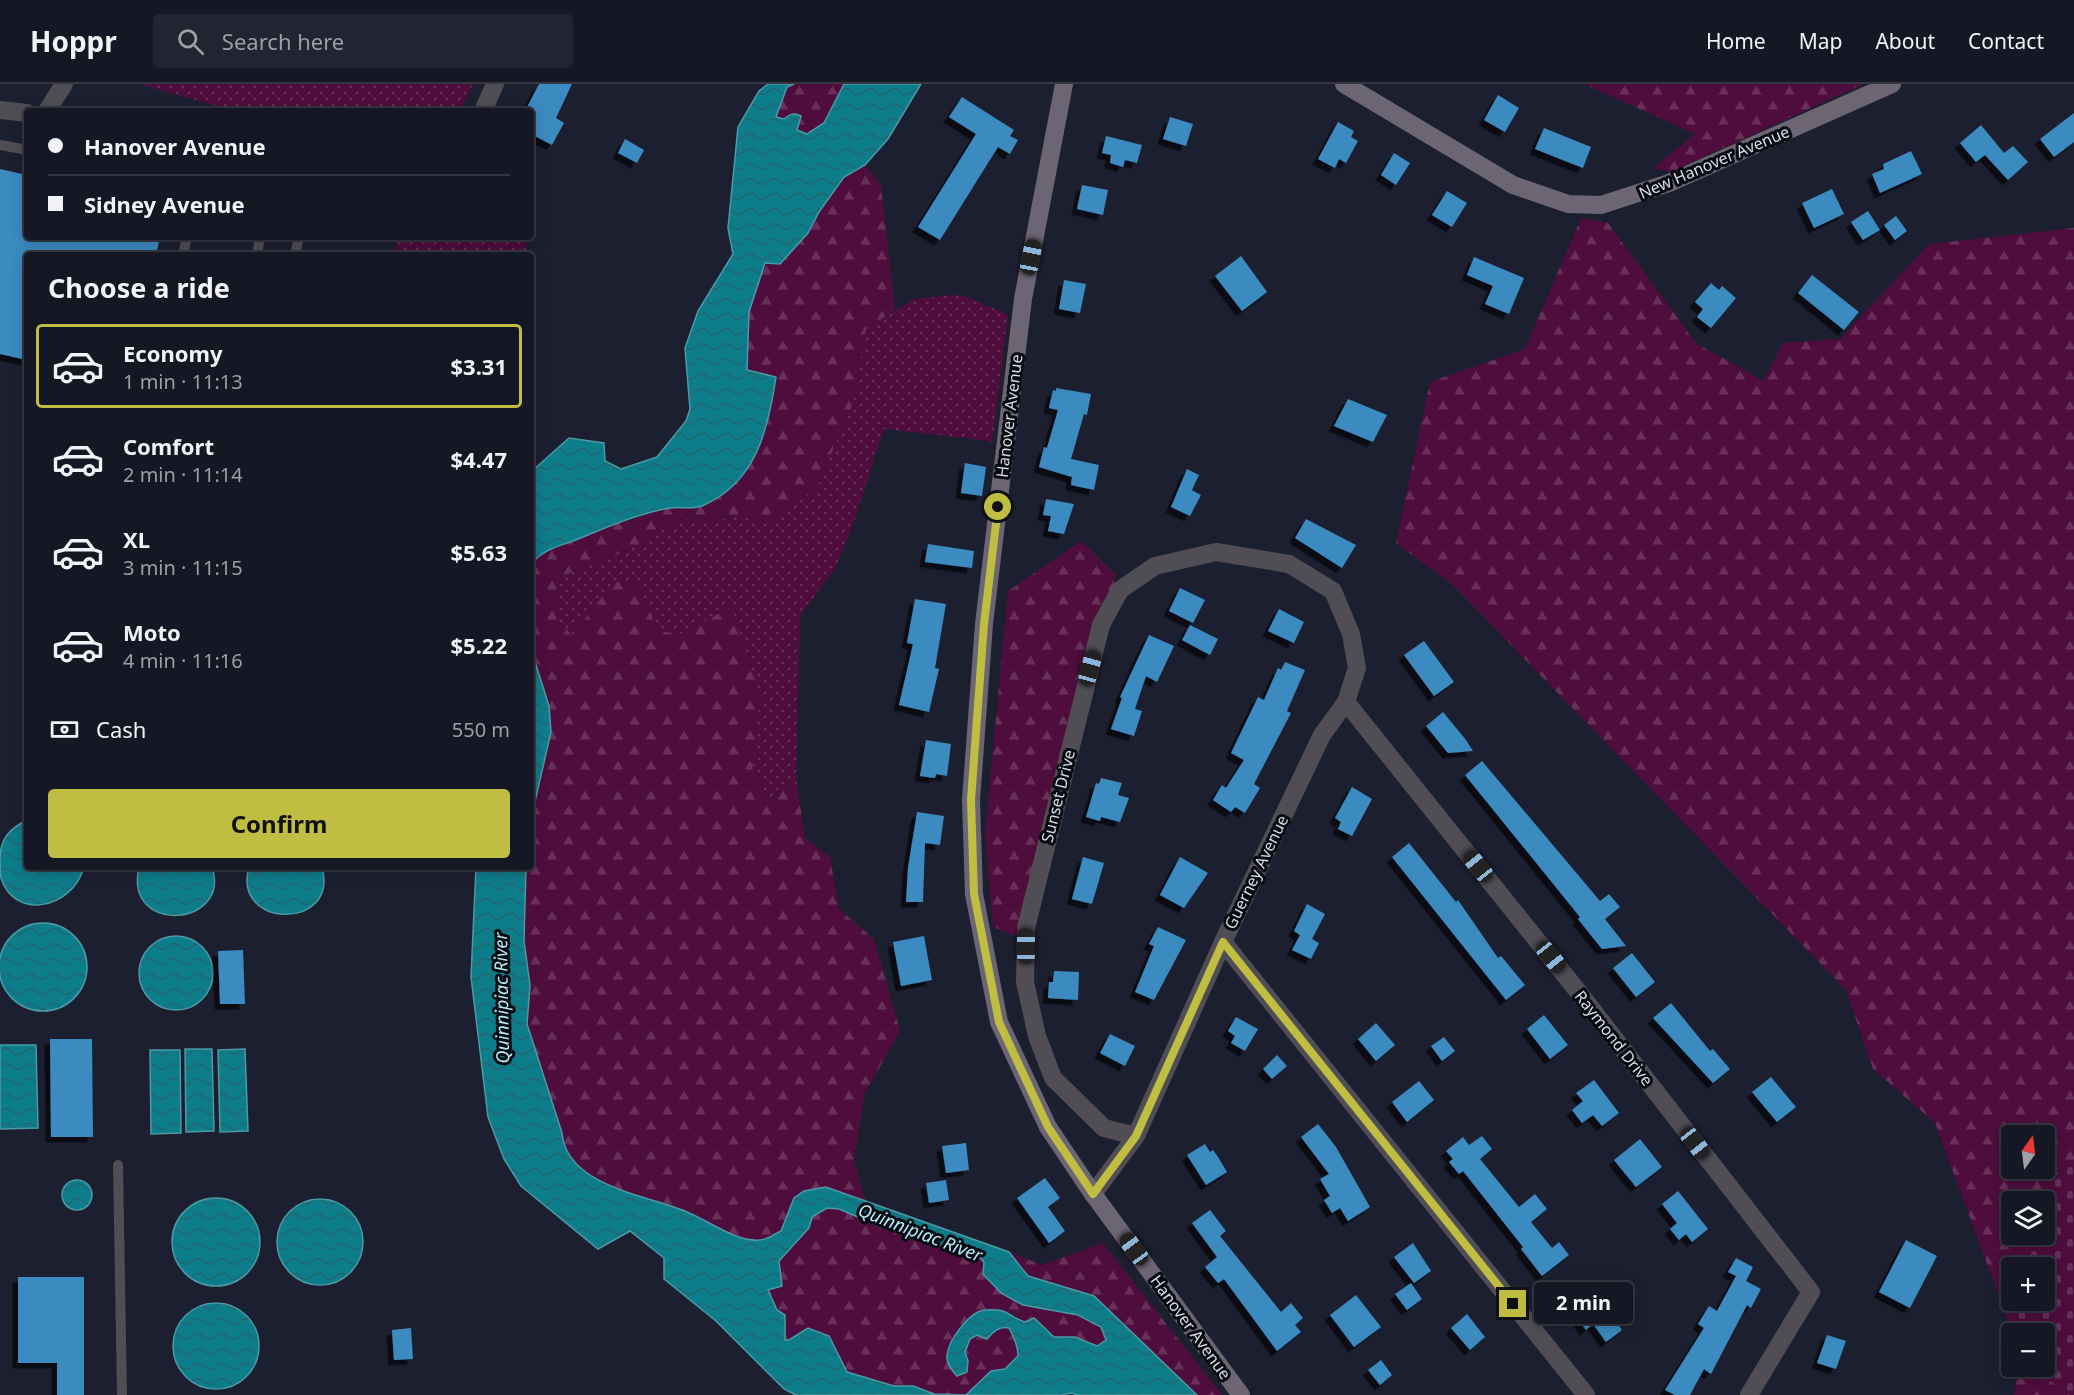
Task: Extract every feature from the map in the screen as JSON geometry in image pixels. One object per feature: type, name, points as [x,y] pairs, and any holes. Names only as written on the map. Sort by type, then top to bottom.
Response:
[{"type":"main road","name":"Hanover Avenue","points":[[1064,84],[1022,309],[984,624],[971,800],[974,894],[999,1022],[1048,1127],[1093,1194],[1241,1395]]},
{"type":"main road","name":"New Hanover Avenue","points":[[1344,84],[1513,185],[1542,197],[1568,204],[1601,205],[1670,183],[1892,84]]},
{"type":"street","points":[[484,108],[495,84]]},
{"type":"street","points":[[49,108],[61,89]]},
{"type":"street","points":[[0,110],[24,113]]},
{"type":"street","name":"Sunset Drive","points":[[1136,1136],[1104,1128],[1053,1078],[1037,1035],[1025,982],[1026,928],[1101,625],[1120,590],[1155,566],[1216,552],[1289,564]]},
{"type":"street","name":"Guerney Avenue","points":[[1093,1194],[1136,1136],[1223,942],[1322,735],[1346,702],[1357,668],[1351,634],[1333,591],[1289,564]]},
{"type":"street","name":"Raymond Drive","points":[[1346,702],[1580,994],[1811,1292],[1749,1395]]},
{"type":"street","points":[[1223,942],[1586,1395]]},
{"type":"lane","points":[[0,145],[24,149]]},
{"type":"lane","points":[[118,1165],[122,1395]]},
{"type":"green space","points":[[139,84],[473,84],[461,108],[224,108]]},
{"type":"green space","points":[[794,84],[844,84],[824,123],[807,134],[797,130],[801,116],[799,114],[792,114],[784,119],[776,117],[787,87]]},
{"type":"green space","points":[[1584,84],[1863,84],[1671,172],[1653,168],[1695,134]]},
{"type":"green space","points":[[865,165],[881,185],[895,310],[866,329],[853,403],[817,487],[769,525],[741,516],[714,520],[680,519],[631,549],[565,575],[559,584],[557,619],[572,635],[614,582],[637,583],[658,630],[678,635],[732,607],[760,696],[752,768],[769,799],[796,779],[805,838],[830,857],[839,909],[874,939],[900,1031],[864,1095],[854,1160],[865,1201],[826,1187],[788,1210],[781,1230],[765,1239],[751,1240],[687,1212],[632,1194],[593,1177],[578,1166],[567,1151],[527,1024],[530,985],[524,941],[526,870],[534,870],[534,806],[551,732],[549,706],[534,657],[534,560],[542,551],[614,524],[671,507],[775,377],[747,371],[749,312],[765,262],[808,233],[819,212],[844,177]]},
{"type":"green space","points":[[1581,218],[1608,223],[1696,343],[1763,381],[1783,343],[1840,339],[1929,244],[2074,228],[2074,1162],[2055,1177],[2055,1125],[2001,1125],[2001,1179],[2053,1179],[2047,1184],[2045,1191],[2001,1191],[2001,1245],[2025,1245],[2021,1257],[2001,1257],[2001,1302],[1935,1123],[1873,1069],[1846,990],[1453,585],[1396,543],[1430,382],[1525,349]]},
{"type":"green space","points":[[396,240],[527,240],[525,252],[398,252]]},
{"type":"green space","points":[[965,296],[1008,315],[992,443],[984,440],[884,429],[853,525],[836,567],[800,616],[796,779],[769,799],[751,768],[760,696],[678,635],[658,630],[644,598],[573,635],[557,620],[559,584],[565,575],[631,549],[680,519],[714,520],[741,516],[769,525],[817,487],[853,403],[866,329],[914,299]]},
{"type":"green space","points":[[1081,541],[1116,575],[1016,936],[993,927],[985,835],[1008,591]]},
{"type":"green space","points":[[2074,1162],[2074,1395],[2070,1395],[2045,1377],[2055,1377],[2055,1323],[2009,1323],[2004,1311],[2055,1311],[2055,1257],[2021,1257],[2025,1245],[2055,1245],[2055,1191],[2045,1191],[2047,1184]]},
{"type":"green space","points":[[827,1208],[839,1209],[881,1227],[979,1256],[1043,1309],[1078,1315],[1101,1327],[1106,1340],[1097,1347],[1075,1337],[1054,1337],[1034,1318],[1025,1322],[1011,1312],[957,1335],[968,1361],[965,1353],[970,1339],[977,1335],[987,1339],[1003,1327],[1009,1328],[1018,1346],[1018,1356],[1005,1369],[991,1371],[966,1395],[934,1394],[913,1386],[894,1386],[847,1372],[829,1336],[818,1332],[785,1340],[785,1315],[777,1310],[767,1289],[782,1285],[779,1261],[809,1228],[812,1217]]},
{"type":"green space","points":[[1103,1243],[1222,1395],[1197,1395],[1094,1296],[1028,1276],[1009,1252],[1042,1265]]},
{"type":"green space","points":[[2017,1377],[2045,1377],[2070,1395],[2014,1395]]},
{"type":"water","points":[[768,84],[794,84],[787,87],[776,117],[784,119],[794,114],[801,116],[797,130],[807,134],[824,123],[844,84],[921,84],[888,139],[865,165],[844,177],[819,212],[808,233],[780,264],[765,263],[749,312],[747,370],[776,377],[763,435],[747,469],[735,484],[702,506],[670,508],[636,516],[555,548],[534,561],[534,469],[569,438],[604,443],[605,461],[621,469],[657,457],[686,421],[690,409],[685,348],[698,311],[733,254],[728,228],[738,127],[759,91]]},
{"type":"water","points":[[534,658],[549,706],[551,732],[534,806]]},
{"type":"water","points":[[24,822],[24,870],[83,870],[78,882],[68,893],[43,904],[30,904],[18,900],[8,891],[1,878],[0,852],[7,835]]},
{"type":"water","points":[[139,870],[212,870],[214,887],[207,902],[193,912],[177,915],[160,913],[146,905],[138,889]]},
{"type":"water","points":[[249,870],[322,870],[323,888],[316,903],[302,911],[286,914],[269,911],[255,902],[248,887]]},
{"type":"water","name":"Quinnipiac River","points":[[476,870],[526,870],[524,941],[530,985],[527,1024],[567,1151],[578,1166],[593,1177],[612,1186],[687,1212],[732,1234],[751,1240],[765,1239],[781,1231],[794,1198],[804,1191],[826,1187],[1009,1252],[1028,1276],[1094,1296],[1197,1395],[1077,1395],[1072,1393],[1061,1395],[966,1395],[796,1395],[784,1389],[716,1321],[664,1279],[664,1258],[630,1231],[598,1249],[521,1186],[504,1159],[488,1117],[471,977]],"holes":[[[827,1208],[839,1209],[881,1227],[978,1256],[984,1262],[983,1274],[1001,1293],[1023,1305],[1078,1315],[1101,1327],[1106,1340],[1097,1346],[1075,1337],[1054,1337],[1034,1318],[1025,1322],[1004,1311],[985,1310],[973,1315],[951,1342],[947,1356],[950,1367],[957,1376],[967,1372],[968,1361],[965,1352],[970,1339],[977,1335],[987,1339],[994,1332],[1005,1328],[1009,1328],[1018,1356],[1005,1369],[991,1371],[966,1395],[934,1394],[913,1386],[894,1386],[847,1372],[829,1336],[808,1328],[789,1340],[785,1340],[785,1315],[777,1310],[768,1290],[782,1286],[779,1261],[809,1228],[812,1217]]]},
{"type":"water","points":[[43,923],[60,927],[74,936],[83,950],[87,967],[83,984],[74,998],[60,1007],[43,1011],[26,1007],[12,998],[3,984],[-1,967],[3,950],[12,936],[26,927]]},
{"type":"water","points":[[169,936],[183,936],[197,942],[207,952],[213,966],[213,980],[207,994],[197,1004],[183,1010],[169,1010],[155,1004],[145,994],[139,980],[139,966],[145,952],[155,942]]},
{"type":"water","points":[[0,1045],[36,1045],[38,1128],[0,1129]]},
{"type":"water","points":[[185,1049],[212,1049],[214,1131],[186,1132]]},
{"type":"water","points":[[245,1049],[248,1131],[220,1132],[218,1050]]},
{"type":"water","points":[[150,1050],[180,1050],[181,1133],[151,1134]]},
{"type":"water","points":[[77,1180],[83,1181],[91,1189],[91,1201],[83,1209],[77,1210],[71,1209],[63,1201],[62,1195],[63,1189],[71,1181]]},
{"type":"water","points":[[216,1198],[233,1202],[247,1211],[256,1225],[260,1242],[256,1259],[247,1273],[233,1282],[216,1286],[199,1282],[185,1273],[176,1259],[172,1242],[176,1225],[185,1211],[199,1202]]},
{"type":"water","points":[[320,1199],[344,1206],[356,1218],[363,1242],[356,1266],[344,1278],[320,1285],[296,1278],[284,1266],[277,1242],[284,1218],[296,1206]]},
{"type":"water","points":[[216,1303],[240,1310],[252,1322],[259,1346],[252,1370],[240,1382],[216,1389],[192,1382],[180,1370],[173,1346],[180,1322],[192,1310]]},
{"type":"building","points":[[539,84],[572,84],[556,118],[564,123],[552,145],[534,136],[534,108],[527,108]]},
{"type":"building","points":[[1498,95],[1519,108],[1505,132],[1484,120]]},
{"type":"building","points":[[962,97],[1014,130],[1010,136],[1018,140],[1010,154],[998,147],[940,240],[918,227],[976,134],[949,117]]},
{"type":"building","points":[[2074,113],[2074,142],[2054,157],[2040,139]]},
{"type":"building","points":[[1170,117],[1193,124],[1186,146],[1163,139]]},
{"type":"building","points":[[1338,122],[1354,131],[1351,137],[1358,141],[1346,163],[1339,159],[1335,168],[1318,159]]},
{"type":"building","points":[[1981,125],[2004,153],[2013,146],[2028,162],[2008,180],[1985,155],[1976,162],[1960,143]]},
{"type":"building","points":[[1544,128],[1591,147],[1583,168],[1535,149]]},
{"type":"building","points":[[1106,136],[1142,145],[1137,163],[1125,160],[1123,167],[1110,163],[1111,155],[1102,153]]},
{"type":"building","points":[[625,139],[644,150],[637,163],[618,153]]},
{"type":"building","points":[[1911,151],[1922,174],[1880,193],[1872,174],[1884,169],[1883,164]]},
{"type":"building","points":[[1394,153],[1410,163],[1396,185],[1381,175]]},
{"type":"building","points":[[0,169],[24,174],[24,240],[159,240],[157,252],[24,252],[24,359],[0,354]]},
{"type":"building","points":[[1082,185],[1108,190],[1103,215],[1077,209]]},
{"type":"building","points":[[1832,189],[1844,214],[1814,228],[1802,203]]},
{"type":"building","points":[[1447,191],[1467,203],[1452,227],[1432,215]]},
{"type":"building","points":[[1868,211],[1880,230],[1863,240],[1851,222]]},
{"type":"building","points":[[1896,216],[1907,231],[1895,240],[1884,225]]},
{"type":"building","points":[[1241,256],[1267,292],[1242,311],[1215,276]]},
{"type":"building","points":[[1474,257],[1524,278],[1509,314],[1485,304],[1493,286],[1467,275]]},
{"type":"building","points":[[1812,275],[1859,312],[1844,330],[1798,293]]},
{"type":"building","points":[[1064,280],[1086,284],[1080,313],[1059,309]]},
{"type":"building","points":[[1711,283],[1719,290],[1722,286],[1736,298],[1711,328],[1697,317],[1703,309],[1695,302]]},
{"type":"building","points":[[1056,388],[1091,394],[1087,415],[1084,414],[1071,459],[1099,465],[1094,490],[1071,485],[1072,477],[1039,467],[1058,410],[1049,408],[1053,390],[1056,391]]},
{"type":"building","points":[[1348,399],[1387,415],[1373,442],[1334,426]]},
{"type":"building","points":[[965,463],[986,467],[982,496],[961,493]]},
{"type":"building","points":[[1187,469],[1199,475],[1192,490],[1186,487],[1201,495],[1190,516],[1171,507]]},
{"type":"building","points":[[1046,499],[1074,504],[1064,534],[1048,531],[1051,516],[1043,515]]},
{"type":"building","points":[[1306,519],[1356,545],[1342,568],[1295,538]]},
{"type":"building","points":[[928,544],[974,551],[972,568],[925,562]]},
{"type":"building","points":[[1180,588],[1205,600],[1193,623],[1169,611]]},
{"type":"building","points":[[915,599],[946,604],[935,668],[939,669],[929,712],[899,705],[913,644],[907,643]]},
{"type":"building","points":[[1279,609],[1304,622],[1294,643],[1268,631]]},
{"type":"building","points":[[1190,625],[1218,639],[1210,655],[1182,640]]},
{"type":"building","points":[[1149,635],[1174,646],[1157,682],[1146,676],[1135,709],[1142,711],[1134,736],[1111,729],[1122,698],[1120,697]]},
{"type":"building","points":[[1424,641],[1454,682],[1434,696],[1404,655]]},
{"type":"building","points":[[1285,662],[1305,670],[1287,711],[1291,713],[1254,784],[1260,788],[1245,813],[1235,807],[1231,812],[1213,800],[1222,785],[1226,788],[1244,760],[1231,753],[1258,697],[1264,700],[1278,668],[1281,670]]},
{"type":"building","points":[[1443,712],[1473,751],[1448,753],[1426,726]]},
{"type":"building","points":[[926,740],[951,744],[947,776],[936,774],[935,778],[920,776]]},
{"type":"building","points":[[1482,761],[1600,901],[1609,894],[1620,907],[1605,919],[1626,946],[1602,949],[1578,919],[1580,917],[1465,775]]},
{"type":"building","points":[[1101,778],[1122,783],[1118,795],[1129,798],[1120,822],[1101,817],[1100,821],[1086,817],[1096,783],[1099,784]]},
{"type":"building","points":[[1352,787],[1372,799],[1352,836],[1338,829],[1341,822],[1335,818]]},
{"type":"building","points":[[917,812],[944,816],[940,845],[925,843],[923,902],[906,902],[908,868]]},
{"type":"building","points":[[1409,843],[1456,902],[1458,900],[1498,958],[1501,956],[1525,985],[1506,1000],[1392,857]]},
{"type":"building","points":[[1083,857],[1104,863],[1092,904],[1072,899]]},
{"type":"building","points":[[1180,857],[1208,873],[1184,908],[1160,895]]},
{"type":"building","points":[[1307,904],[1325,914],[1312,939],[1319,943],[1311,959],[1292,950],[1300,935],[1294,931]]},
{"type":"building","points":[[1158,927],[1186,940],[1154,1000],[1135,992],[1154,946],[1149,944]]},
{"type":"building","points":[[924,936],[932,980],[901,986],[893,942]]},
{"type":"building","points":[[243,950],[245,1004],[220,1004],[218,951]]},
{"type":"building","points":[[1632,953],[1655,982],[1636,997],[1613,968]]},
{"type":"building","points":[[1054,971],[1079,972],[1078,1000],[1048,998],[1049,982],[1053,982]]},
{"type":"building","points":[[1671,1003],[1710,1051],[1713,1049],[1730,1069],[1713,1083],[1653,1018]]},
{"type":"building","points":[[1544,1015],[1568,1045],[1550,1059],[1527,1029]]},
{"type":"building","points":[[1236,1017],[1258,1029],[1245,1051],[1231,1043],[1235,1036],[1228,1031]]},
{"type":"building","points":[[1376,1023],[1395,1045],[1376,1061],[1358,1039]]},
{"type":"building","points":[[1110,1034],[1135,1046],[1125,1066],[1100,1053]]},
{"type":"building","points":[[1444,1037],[1455,1051],[1442,1061],[1431,1046]]},
{"type":"building","points":[[50,1039],[92,1039],[93,1137],[51,1137]]},
{"type":"building","points":[[1277,1055],[1287,1066],[1272,1079],[1263,1069]]},
{"type":"building","points":[[1771,1077],[1796,1107],[1777,1122],[1752,1092]]},
{"type":"building","points":[[1594,1080],[1619,1113],[1602,1126],[1593,1115],[1582,1123],[1572,1110],[1583,1101],[1576,1093]]},
{"type":"building","points":[[1419,1081],[1434,1100],[1407,1122],[1392,1102]]},
{"type":"building","points":[[1318,1124],[1336,1147],[1370,1207],[1348,1221],[1340,1208],[1332,1213],[1324,1200],[1330,1196],[1320,1179],[1329,1174],[1301,1137]]},
{"type":"building","points":[[1482,1136],[1492,1149],[1480,1159],[1519,1207],[1535,1194],[1547,1209],[1531,1222],[1552,1248],[1559,1242],[1569,1255],[1542,1276],[1521,1249],[1523,1247],[1463,1171],[1459,1174],[1449,1162],[1453,1159],[1446,1151],[1463,1137],[1469,1145]]},
{"type":"building","points":[[1640,1139],[1662,1167],[1636,1187],[1614,1160]]},
{"type":"building","points":[[966,1143],[969,1170],[946,1173],[942,1146]]},
{"type":"building","points":[[1205,1144],[1210,1152],[1213,1150],[1227,1172],[1206,1185],[1187,1155]]},
{"type":"building","points":[[1045,1178],[1060,1198],[1048,1207],[1065,1231],[1049,1243],[1017,1198]]},
{"type":"building","points":[[946,1180],[949,1200],[929,1203],[926,1183]]},
{"type":"building","points":[[1678,1191],[1708,1229],[1692,1242],[1686,1234],[1679,1240],[1670,1229],[1677,1223],[1662,1204]]},
{"type":"building","points":[[1210,1210],[1226,1231],[1220,1236],[1281,1312],[1291,1303],[1303,1318],[1295,1325],[1301,1332],[1277,1351],[1224,1279],[1218,1283],[1205,1267],[1217,1257],[1192,1223]]},
{"type":"building","points":[[1906,1240],[1937,1256],[1910,1308],[1879,1292]]},
{"type":"building","points":[[1413,1243],[1431,1271],[1414,1283],[1394,1257]]},
{"type":"building","points":[[1736,1258],[1753,1267],[1746,1281],[1761,1289],[1751,1308],[1747,1305],[1711,1374],[1704,1369],[1690,1395],[1675,1395],[1665,1390],[1704,1328],[1698,1324],[1709,1306],[1717,1311],[1736,1276],[1728,1272]]},
{"type":"building","points":[[18,1277],[84,1277],[84,1395],[57,1395],[57,1363],[18,1363]]},
{"type":"building","points":[[1411,1283],[1422,1299],[1407,1310],[1395,1294]]},
{"type":"building","points":[[1586,1292],[1603,1314],[1617,1304],[1626,1316],[1617,1323],[1622,1330],[1606,1342],[1593,1324],[1586,1330],[1567,1306]]},
{"type":"building","points":[[1356,1295],[1381,1327],[1354,1347],[1330,1315]]},
{"type":"building","points":[[1467,1314],[1485,1337],[1470,1350],[1451,1328]]},
{"type":"building","points":[[411,1328],[413,1359],[394,1360],[392,1330]]},
{"type":"building","points":[[1827,1335],[1846,1341],[1836,1369],[1817,1363]]},
{"type":"building","points":[[1381,1360],[1392,1375],[1380,1385],[1368,1370]]},
{"type":"route","points":[[998,507],[984,624],[971,800],[974,894],[999,1022],[1048,1127],[1093,1194],[1136,1136],[1223,942],[1513,1304]]}]
